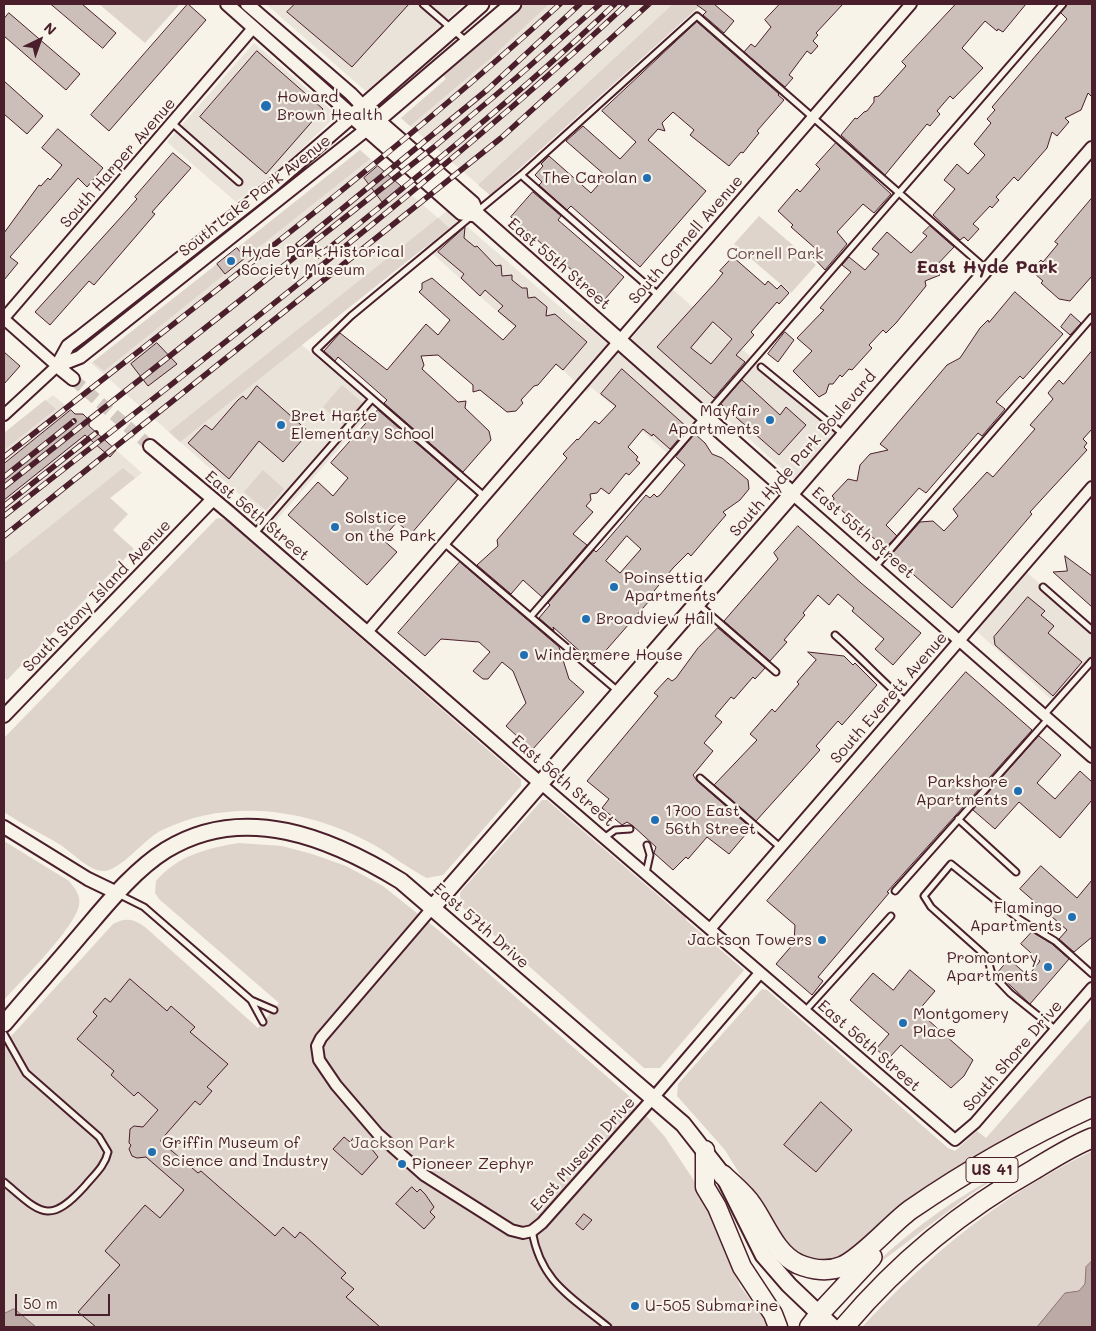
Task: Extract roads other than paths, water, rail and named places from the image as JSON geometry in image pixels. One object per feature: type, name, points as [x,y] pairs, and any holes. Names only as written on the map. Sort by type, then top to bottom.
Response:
[{"type":"highway","points":[[814,1321],[861,1260],[949,1183],[998,1154],[1092,1107]]},
{"type":"highway","name":"US 41","points":[[883,1240],[978,1178],[1035,1145],[1092,1118]]},
{"type":"highway","name":"US 41","points":[[844,1327],[905,1263],[963,1215],[1006,1185],[1092,1138]]},
{"type":"highway","points":[[705,1150],[705,1187],[717,1207],[742,1267],[769,1309],[778,1327]]},
{"type":"highway","points":[[723,1174],[751,1204],[771,1237],[791,1260],[812,1269],[828,1270],[861,1260]]},
{"type":"main road","name":"South Lake Park Avenue","points":[[358,111],[481,4]]},
{"type":"main road","name":"South Lake Park Avenue","points":[[372,125],[513,4]]},
{"type":"main road","name":"East 55th Street","points":[[358,111],[462,212],[476,214],[792,494]]},
{"type":"main road","name":"South Hyde Park Boulevard","points":[[433,907],[792,494]]},
{"type":"main road","name":"East 57th Drive","points":[[4,1024],[117,894],[150,863],[181,842],[208,833],[231,829],[263,828],[292,831],[321,839],[363,857],[401,881],[683,1124],[723,1174],[763,1255],[814,1321],[834,1327]]},
{"type":"street","name":"East 55th Street","points":[[227,4],[358,111]]},
{"type":"street","name":"East 55th Street","points":[[247,4],[358,111]]},
{"type":"street","name":"South Cornell Avenue","points":[[367,632],[911,4]]},
{"type":"street","name":"South Harper Avenue","points":[[4,318],[254,27]]},
{"type":"street","name":"South Lake Park Avenue","points":[[4,415],[57,366],[68,346],[272,186],[358,111]]},
{"type":"street","name":"South Lake Park Avenue","points":[[57,366],[80,358],[372,125]]},
{"type":"street","name":"South Hyde Park Boulevard","points":[[792,494],[1092,148]]},
{"type":"street","points":[[4,318],[72,379]]},
{"type":"street","name":"East 56th Street","points":[[150,446],[954,1140]]},
{"type":"street","name":"South Everett Avenue","points":[[710,929],[1092,486]]},
{"type":"street","name":"East 55th Street","points":[[792,494],[1092,757]]},
{"type":"street","name":"South Stony Island Avenue","points":[[4,716],[213,499]]},
{"type":"street","points":[[4,827],[88,879],[117,894]]},
{"type":"street","name":"East Museum Drive","points":[[433,907],[321,1038],[317,1046],[319,1060],[336,1085],[378,1134],[424,1175],[498,1224],[523,1233],[532,1231],[653,1098],[760,972]]},
{"type":"street","name":"South Shore Drive","points":[[954,1140],[975,1123],[1092,988]]},
{"type":"lane","points":[[423,4],[468,44]]},
{"type":"lane","points":[[530,616],[1063,4]]},
{"type":"lane","points":[[484,496],[316,350],[350,316],[521,175],[697,16],[987,269]]},
{"type":"lane","points":[[172,123],[239,182]]},
{"type":"lane","points":[[521,175],[658,295]]},
{"type":"lane","points":[[875,567],[1092,317]]},
{"type":"lane","points":[[761,367],[843,434]]},
{"type":"lane","points":[[254,534],[372,399]]},
{"type":"lane","points":[[444,543],[619,692]]},
{"type":"lane","points":[[1043,587],[1092,630]]},
{"type":"lane","points":[[696,603],[776,672]]},
{"type":"lane","points":[[835,635],[906,702]]},
{"type":"lane","points":[[895,891],[958,820],[1092,661]]},
{"type":"lane","points":[[700,778],[780,847]]},
{"type":"lane","points":[[958,820],[1016,872]]},
{"type":"lane","points":[[604,838],[615,830],[630,830]]},
{"type":"lane","points":[[646,874],[650,855],[647,845]]},
{"type":"lane","points":[[1056,1030],[1010,992],[992,974],[987,957],[932,907],[924,896],[951,864],[1019,919],[1055,941],[1092,974]]},
{"type":"lane","points":[[117,894],[144,907],[251,1000],[274,1010]]},
{"type":"lane","points":[[805,1011],[891,916]]},
{"type":"lane","points":[[251,1000],[263,1022]]},
{"type":"lane","points":[[4,1034],[26,1073],[99,1137],[108,1152],[102,1166],[70,1203],[60,1210],[50,1211],[30,1204],[4,1182]]},
{"type":"lane","points":[[532,1231],[537,1255],[544,1270],[559,1286],[608,1327]]},
{"type":"tunnel","points":[[73,379],[150,446]]},
{"type":"railway","points":[[4,457],[356,179],[493,64],[560,4]]},
{"type":"railway","points":[[298,245],[487,90],[580,4]]},
{"type":"railway","points":[[4,487],[434,147],[600,4]]},
{"type":"railway","points":[[319,256],[507,101],[615,4]]},
{"type":"railway","points":[[4,516],[399,203],[552,72],[627,4]]},
{"type":"railway","points":[[4,536],[501,138],[649,4]]},
{"type":"railway","points":[[4,477],[74,421]]},
{"type":"railway","points":[[4,506],[96,433]]},
{"type":"place","name":"Howard Brown Health","points":[[266,106]]},
{"type":"place","name":"The Carolan","points":[[647,178]]},
{"type":"place","name":"Hyde Park Historical Society Museum","points":[[231,261]]},
{"type":"place","name":"Mayfair Apartments","points":[[770,420]]},
{"type":"place","name":"Bret Harte Elementary School","points":[[281,425]]},
{"type":"place","name":"Solstice on the Park","points":[[335,527]]},
{"type":"place","name":"Poinsettia Apartments","points":[[614,587]]},
{"type":"place","name":"Broadview Hall","points":[[586,619]]},
{"type":"place","name":"Windermere House","points":[[524,655]]},
{"type":"place","name":"Parkshore Apartments","points":[[1018,791]]},
{"type":"place","name":"1700 East 56th Street","points":[[655,820]]},
{"type":"place","name":"Flamingo Apartments","points":[[1072,917]]},
{"type":"place","name":"Jackson Towers","points":[[822,940]]},
{"type":"place","name":"Promontory Apartments","points":[[1048,967]]},
{"type":"place","name":"Montgomery Place","points":[[903,1023]]},
{"type":"place","name":"Griffin Museum of Science and Industry","points":[[152,1152]]},
{"type":"place","name":"Pioneer Zephyr","points":[[402,1164]]},
{"type":"place","name":"U-505 Submarine","points":[[635,1306]]},
{"type":"district","name":"East Hyde Park","points":[[987,267]]},
{"type":"park label","name":"Cornell Park","points":[[775,254]]},
{"type":"park label","name":"Jackson Park","points":[[403,1143]]}]
